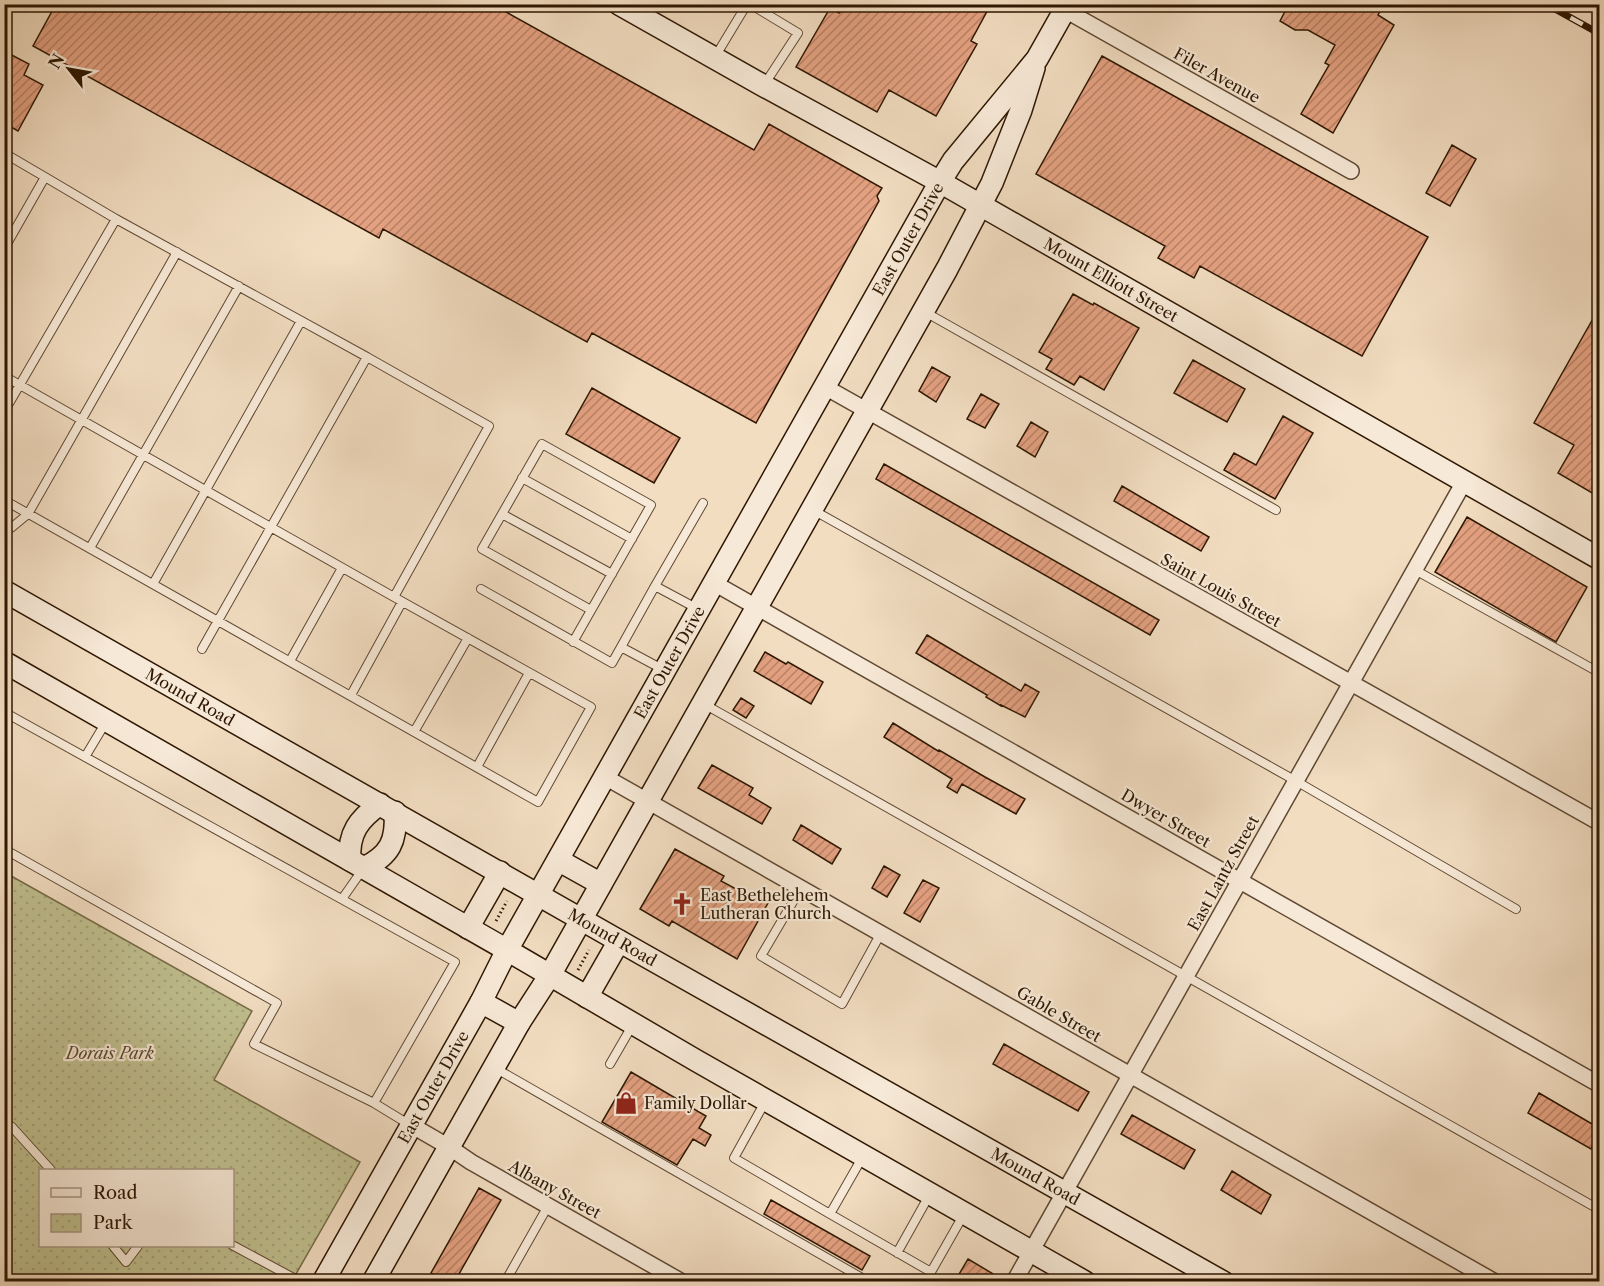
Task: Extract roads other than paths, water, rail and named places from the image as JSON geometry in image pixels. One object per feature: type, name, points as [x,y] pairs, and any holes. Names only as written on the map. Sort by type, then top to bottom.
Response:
[{"type":"main road","name":"Mount Elliott Street","points":[[619,4],[940,182],[1599,558]]},
{"type":"main road","name":"East Outer Drive","points":[[323,1281],[940,182],[953,161],[1037,59],[1066,7]]},
{"type":"main road","name":"East Outer Drive","points":[[373,1281],[519,1023],[582,919],[924,311],[992,183],[1021,110],[1037,59]]},
{"type":"main road","name":"Mound Road","points":[[4,591],[1223,1281]]},
{"type":"main road","points":[[4,662],[766,1101],[1085,1281]]},
{"type":"main road","points":[[387,808],[396,830],[389,847],[379,860],[357,864],[349,848],[356,827],[362,818],[387,808]]},
{"type":"main road","points":[[558,860],[601,884]]},
{"type":"main road","points":[[468,928],[500,872]]},
{"type":"main road","points":[[587,997],[619,941]]},
{"type":"main road","points":[[481,1002],[519,1023]]},
{"type":"street","name":"Filer Avenue","points":[[1066,7],[1351,171]]},
{"type":"street","name":"Saint Louis Street","points":[[825,387],[1599,823]]},
{"type":"street","name":"East Lantz Street","points":[[1014,1281],[1464,482]]},
{"type":"street","name":"Dwyer Street","points":[[714,583],[1599,1085]]},
{"type":"street","name":"Gable Street","points":[[605,777],[1495,1281]]},
{"type":"street","name":"Albany Street","points":[[411,1125],[548,1206],[682,1281]]},
{"type":"lane","points":[[714,58],[749,4],[798,33]]},
{"type":"lane","points":[[764,86],[804,23]]},
{"type":"lane","points":[[4,153],[116,219],[489,426],[394,597]]},
{"type":"lane","points":[[4,249],[45,177]]},
{"type":"lane","points":[[4,412],[116,219]]},
{"type":"lane","points":[[4,530],[11,528],[28,513],[177,252]]},
{"type":"lane","points":[[90,548],[239,286]]},
{"type":"lane","points":[[924,311],[1276,510]]},
{"type":"lane","points":[[153,584],[301,321]]},
{"type":"lane","points":[[202,649],[367,357]]},
{"type":"lane","points":[[4,376],[591,707],[538,802],[4,500]]},
{"type":"lane","points":[[573,642],[651,505],[542,444],[482,549],[591,610]]},
{"type":"lane","points":[[522,478],[632,539]]},
{"type":"lane","points":[[481,589],[612,663],[703,503]]},
{"type":"lane","points":[[812,509],[1516,909]]},
{"type":"lane","points":[[502,514],[612,574]]},
{"type":"lane","points":[[290,661],[342,568]]},
{"type":"lane","points":[[1415,570],[1599,673]]},
{"type":"lane","points":[[655,586],[699,610]]},
{"type":"lane","points":[[351,696],[402,602]]},
{"type":"lane","points":[[414,732],[468,638]]},
{"type":"lane","points":[[621,647],[665,670]]},
{"type":"lane","points":[[477,767],[529,673]]},
{"type":"lane","points":[[703,703],[1599,1210]]},
{"type":"lane","points":[[4,712],[455,962],[374,1103]]},
{"type":"lane","points":[[85,757],[106,721]]},
{"type":"lane","points":[[4,849],[277,1003],[254,1044],[374,1103],[411,1125]]},
{"type":"lane","points":[[342,899],[357,864]]},
{"type":"lane","points":[[801,888],[761,956],[842,1004],[881,933]]},
{"type":"lane","points":[[610,1064],[633,1024]]},
{"type":"lane","points":[[494,1068],[581,1113],[869,1281]]},
{"type":"lane","points":[[766,1101],[734,1158],[897,1253],[931,1272],[965,1213]]},
{"type":"lane","points":[[4,1122],[12,1127],[50,1169]]},
{"type":"lane","points":[[830,1214],[863,1155]]},
{"type":"lane","points":[[897,1253],[930,1194]]},
{"type":"lane","points":[[505,1281],[548,1206]]},
{"type":"lane","points":[[234,1246],[301,1281]]},
{"type":"lane","points":[[115,1247],[126,1262],[137,1247]]},
{"type":"railway","points":[[1546,4],[1600,34]]},
{"type":"place","name":"East Bethelehem Lutheran Church","points":[[682,904]]},
{"type":"place","name":"Family Dollar","points":[[626,1103]]},
{"type":"park label","name":"Dorais Park","points":[[110,1053]]}]
